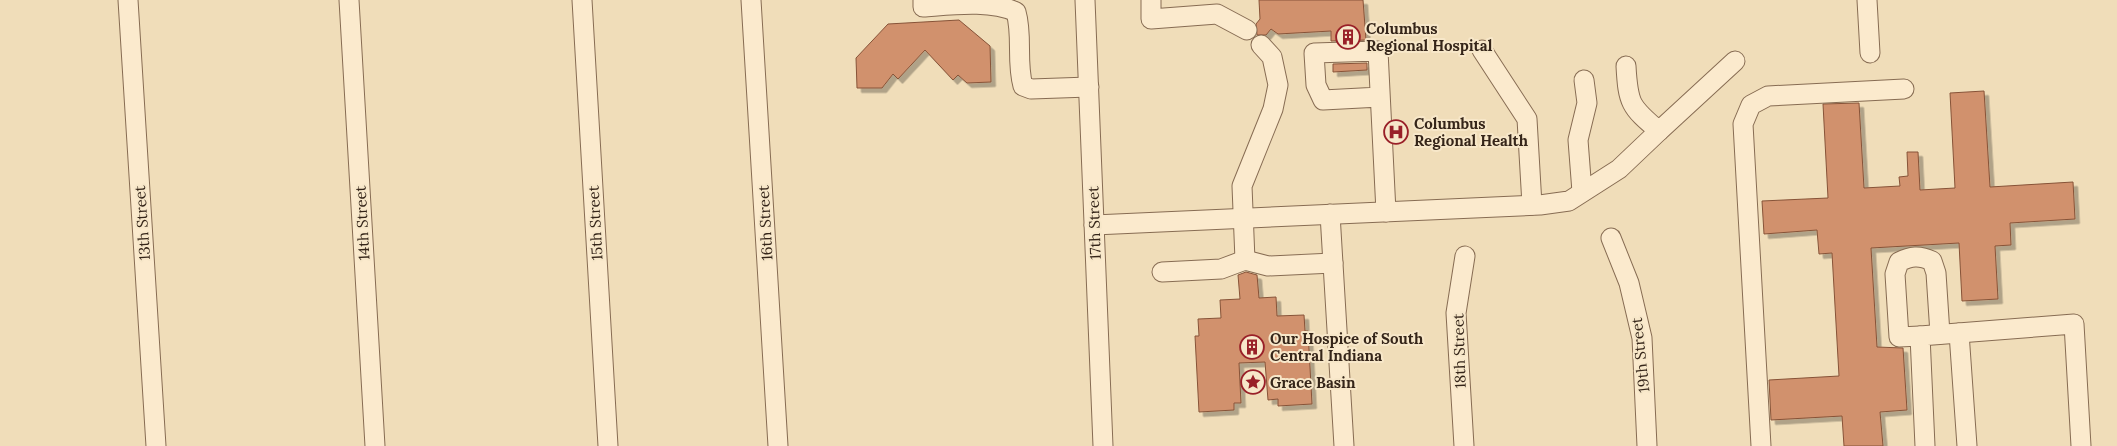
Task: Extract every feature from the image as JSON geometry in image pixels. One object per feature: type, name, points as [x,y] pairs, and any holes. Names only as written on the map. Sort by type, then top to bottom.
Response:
[{"type":"street","name":"13th Street","points":[[128,0],[156,446]]},
{"type":"street","name":"14th Street","points":[[349,0],[375,446]]},
{"type":"street","name":"15th Street","points":[[582,0],[608,446]]},
{"type":"street","name":"16th Street","points":[[751,0],[778,446]]},
{"type":"street","points":[[923,0],[923,6],[1006,5],[1016,12],[1020,24],[1019,73],[1023,86],[1031,89],[1089,87]]},
{"type":"street","name":"17th Street","points":[[1085,0],[1103,446]]},
{"type":"street","points":[[1151,0],[1151,19],[1217,14],[1247,30]]},
{"type":"street","points":[[1867,0],[1870,53]]},
{"type":"street","points":[[1245,260],[1242,186],[1273,109],[1278,85],[1272,57],[1261,45]]},
{"type":"street","points":[[1482,50],[1528,119],[1532,205]]},
{"type":"street","points":[[1094,225],[1532,205],[1569,201],[1618,169],[1735,61]]},
{"type":"street","points":[[1626,66],[1628,93],[1635,111],[1659,131]]},
{"type":"street","points":[[1582,192],[1578,140],[1587,104],[1584,80]]},
{"type":"street","points":[[1760,446],[1743,124],[1751,105],[1768,96],[1904,89]]},
{"type":"street","points":[[1380,97],[1386,212]]},
{"type":"street","points":[[1330,214],[1344,446]]},
{"type":"street","name":"19th Street","points":[[1611,238],[1629,283],[1642,338],[1647,446]]},
{"type":"street","name":"18th Street","points":[[1464,446],[1456,313],[1465,256]]},
{"type":"street","points":[[1940,334],[1936,273],[1932,261],[1922,256],[1909,257],[1899,262],[1895,274],[1899,337],[1920,336],[2074,324],[2081,446]]},
{"type":"street","points":[[1162,272],[1222,269],[1245,260],[1268,266],[1333,263]]},
{"type":"street","points":[[1959,333],[1967,446]]},
{"type":"street","points":[[1920,336],[1926,446]]},
{"type":"building","name":"Columbus Regional Hospital","points":[[1259,0],[1363,0],[1366,40],[1331,41],[1331,31],[1278,34],[1271,29],[1266,35],[1257,35],[1256,24],[1260,19]]},
{"type":"building","points":[[959,20],[990,46],[991,82],[967,83],[958,75],[953,80],[925,50],[898,79],[893,74],[882,88],[857,88],[856,58],[888,24]]},
{"type":"building","points":[[1367,63],[1367,70],[1333,72],[1333,64]]},
{"type":"building","points":[[1984,91],[1990,187],[2073,182],[2075,219],[2010,223],[2011,245],[1995,246],[1998,299],[1962,301],[1959,243],[1871,248],[1877,347],[1903,348],[1907,410],[1880,412],[1883,446],[1844,446],[1842,416],[1771,420],[1769,380],[1839,376],[1832,253],[1819,254],[1817,230],[1764,234],[1762,201],[1828,198],[1823,104],[1859,103],[1864,188],[1900,186],[1899,177],[1908,176],[1907,152],[1918,152],[1920,190],[1955,188],[1950,93]]},
{"type":"building","name":"Our Hospice of South Central Indiana","points":[[1246,272],[1257,275],[1259,298],[1276,297],[1277,316],[1304,315],[1305,331],[1308,331],[1312,404],[1278,406],[1278,399],[1268,400],[1265,362],[1239,363],[1241,403],[1234,403],[1234,410],[1199,412],[1195,336],[1199,336],[1198,319],[1221,318],[1220,300],[1240,299],[1238,275]]},
{"type":"place","name":"Columbus Regional Hospital","points":[[1348,37]]},
{"type":"place","name":"Columbus Regional Health","points":[[1396,132]]},
{"type":"place","name":"Our Hospice of South Central Indiana","points":[[1252,347]]},
{"type":"place","name":"Grace Basin","points":[[1253,382]]}]
